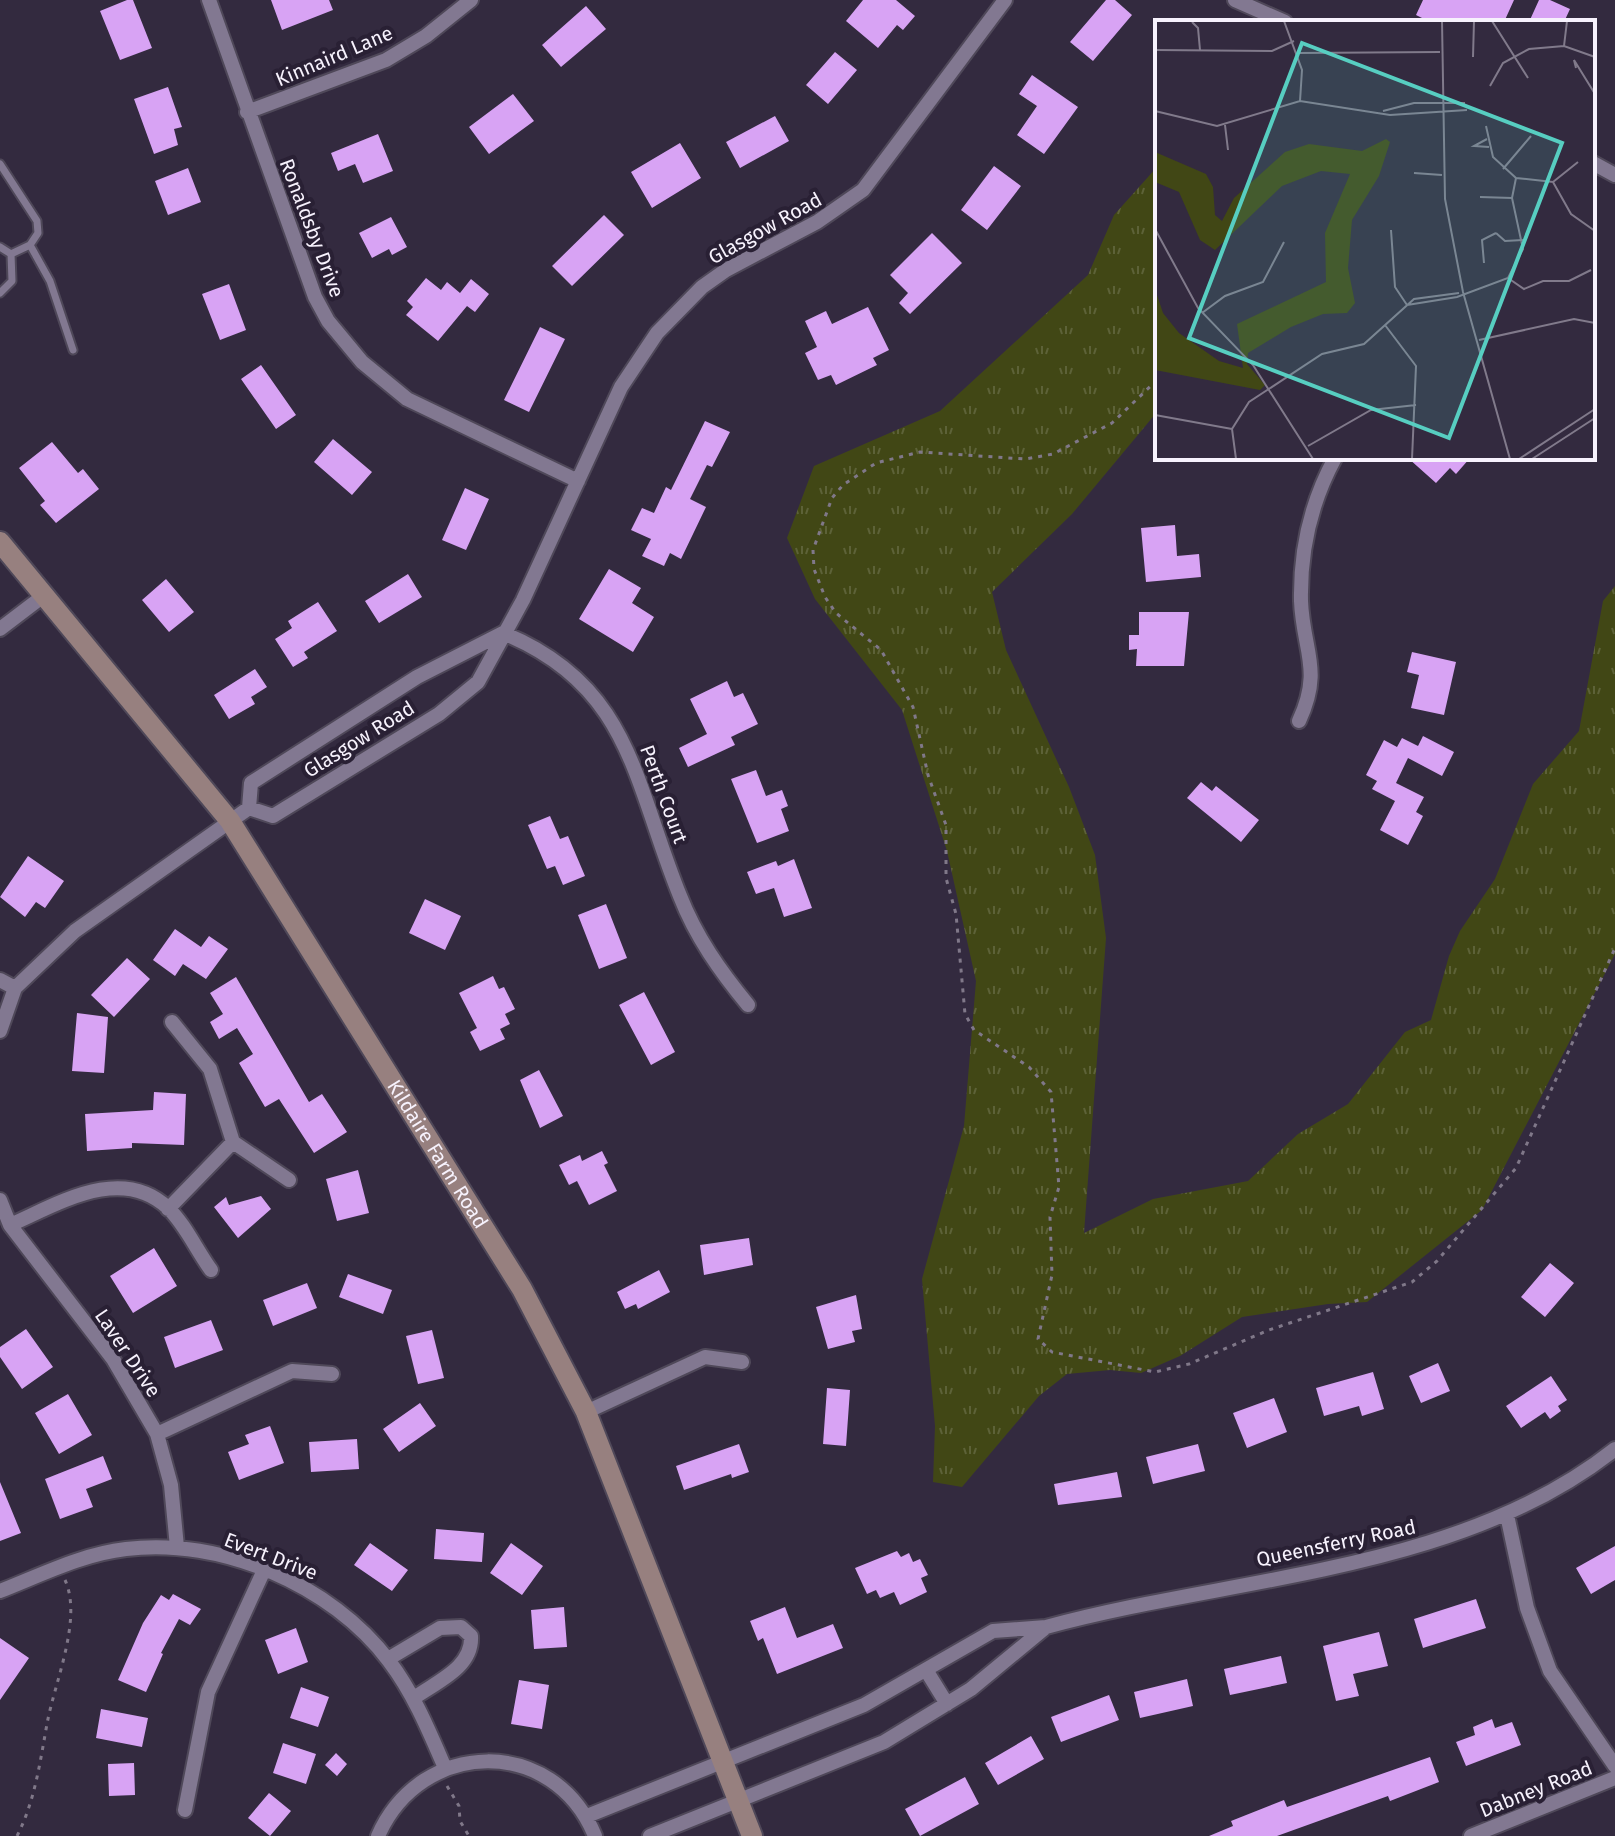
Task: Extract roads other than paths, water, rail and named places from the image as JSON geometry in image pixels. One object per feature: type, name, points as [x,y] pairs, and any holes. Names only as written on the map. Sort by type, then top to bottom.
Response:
[{"type":"main road","name":"Kildaire Farm Road","points":[[0,542],[42,597],[230,821],[522,1289],[586,1412],[752,1836]]},
{"type":"street","name":"Ronaldsby Drive","points":[[209,0],[305,274],[328,321],[353,352],[407,399],[578,481]]},
{"type":"street","name":"Kinnaird Lane","points":[[247,112],[386,60],[426,36],[471,0]]},
{"type":"street","name":"Glasgow Road","points":[[503,633],[417,677],[251,783],[249,808],[273,816],[439,714],[478,682],[503,633],[578,481],[621,387],[657,333],[702,287],[726,270],[817,222],[863,190],[1005,0]]},
{"type":"street","points":[[1235,0],[1280,20]]},
{"type":"street","points":[[1595,166],[1615,175]]},
{"type":"street","points":[[1299,721],[1312,685],[1301,604],[1306,530],[1334,460]]},
{"type":"street","points":[[0,629],[42,597]]},
{"type":"street","name":"Perth Court","points":[[503,633],[569,670],[604,706],[623,739],[696,931],[723,974],[748,1005]]},
{"type":"street","points":[[0,1031],[15,988],[75,931],[249,808]]},
{"type":"street","points":[[0,980],[15,988]]},
{"type":"street","points":[[172,1022],[210,1069],[233,1142],[289,1180]]},
{"type":"street","points":[[168,1209],[233,1142]]},
{"type":"street","points":[[10,1225],[77,1196],[107,1187],[143,1192],[168,1209],[211,1270]]},
{"type":"street","name":"Laver Drive","points":[[0,1200],[10,1225],[113,1359],[157,1434],[171,1485],[177,1547]]},
{"type":"street","points":[[586,1412],[705,1357],[742,1362]]},
{"type":"street","points":[[157,1434],[292,1371],[332,1374]]},
{"type":"street","name":"Queensferry Road","points":[[587,1816],[864,1705],[960,1647],[993,1631],[1046,1627],[1435,1542],[1507,1515],[1570,1483],[1615,1449]]},
{"type":"street","points":[[1507,1515],[1527,1608],[1550,1671],[1615,1766]]},
{"type":"street","name":"Evert Drive","points":[[0,1591],[59,1568],[126,1549],[177,1547],[223,1556],[264,1570],[320,1597],[388,1659],[414,1698],[445,1768]]},
{"type":"street","points":[[185,1810],[208,1692],[264,1570]]},
{"type":"street","points":[[388,1659],[440,1628],[461,1627],[471,1636],[472,1651],[464,1663],[414,1698]]},
{"type":"street","points":[[650,1836],[884,1742],[947,1704],[1011,1659],[1046,1627]]},
{"type":"street","points":[[926,1670],[947,1704]]},
{"type":"street","points":[[378,1836],[388,1816],[407,1794],[445,1768],[481,1761],[525,1767],[561,1787],[587,1816],[595,1836]]},
{"type":"street","name":"Dabney Road","points":[[1471,1836],[1615,1778]]},
{"type":"lane","points":[[0,164],[37,221],[38,233],[30,245],[11,254]]},
{"type":"lane","points":[[30,245],[50,281],[73,350]]},
{"type":"lane","points":[[0,247],[11,254]]},
{"type":"lane","points":[[0,293],[12,281],[11,254]]}]
